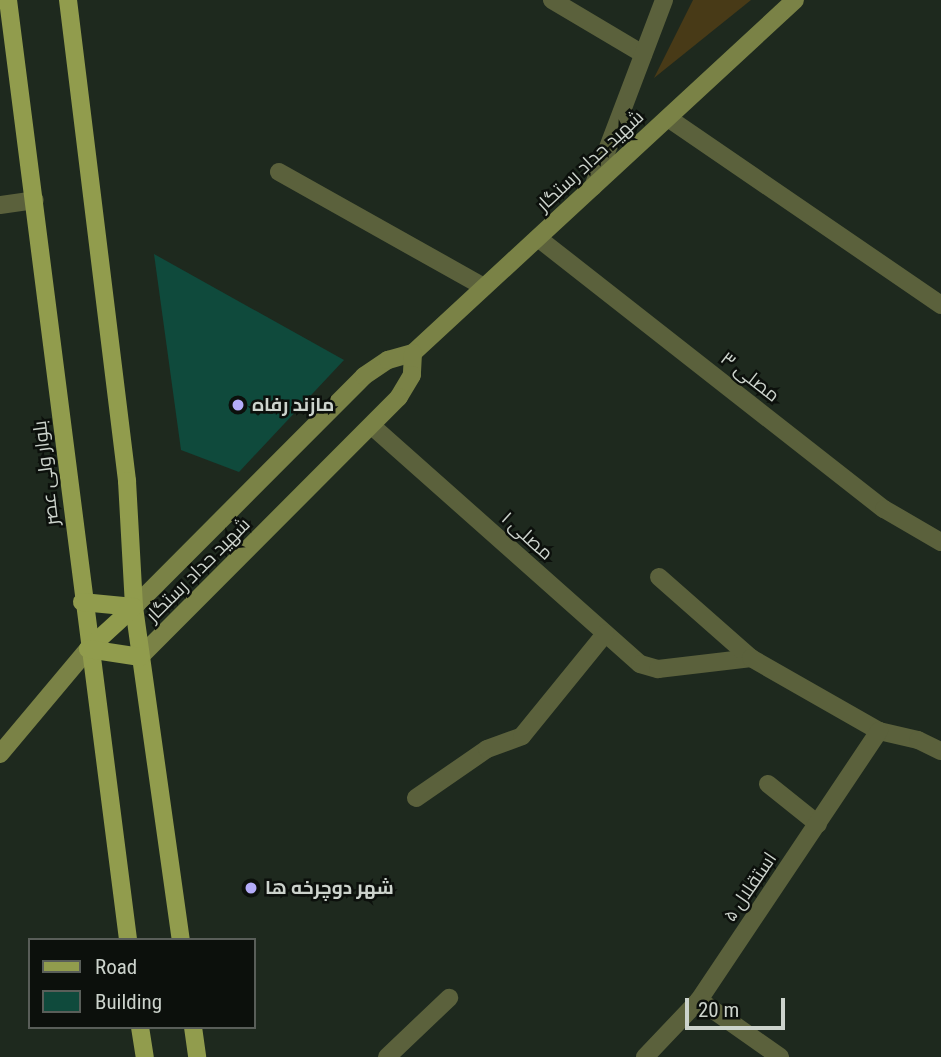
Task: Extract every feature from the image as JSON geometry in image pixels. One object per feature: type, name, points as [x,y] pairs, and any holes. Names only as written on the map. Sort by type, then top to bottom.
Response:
[{"type":"main road","name":"بلوار ولی عصر","points":[[8,0],[35,200],[88,649],[128,938]]},
{"type":"main road","points":[[68,0],[127,481],[134,607],[140,657],[181,938]]},
{"type":"main road","name":"شهید حداد رستگار","points":[[134,607],[364,376],[388,360],[413,353],[795,0]]},
{"type":"main road","name":"شهید حداد رستگار","points":[[140,657],[372,426],[412,376],[413,353]]},
{"type":"main road","points":[[82,601],[134,607]]},
{"type":"main road","points":[[0,754],[88,649],[134,607]]},
{"type":"main road","points":[[88,649],[140,657]]},
{"type":"main road","points":[[140,1029],[145,1057]]},
{"type":"main road","points":[[193,1029],[197,1057]]},
{"type":"street","points":[[552,0],[643,54]]},
{"type":"street","points":[[593,187],[664,0]]},
{"type":"street","points":[[668,118],[941,305]]},
{"type":"street","points":[[279,172],[484,287]]},
{"type":"street","points":[[0,205],[35,200]]},
{"type":"street","name":"مصلی ۳","points":[[538,238],[884,509],[941,542]]},
{"type":"street","name":"مصلی ۱","points":[[372,426],[640,664],[658,669],[751,658]]},
{"type":"street","points":[[659,577],[751,658],[879,731],[918,740],[941,751]]},
{"type":"street","points":[[416,799],[487,749],[522,736],[605,634]]},
{"type":"street","name":"استقلال ۵","points":[[645,1057],[699,1000],[879,731]]},
{"type":"street","points":[[768,784],[818,824]]},
{"type":"street","points":[[387,1057],[449,998]]},
{"type":"street","points":[[699,1000],[780,1057]]},
{"type":"shaded area","points":[[693,0],[751,0],[654,78]]},
{"type":"building","name":"مازند رفاه","points":[[154,254],[344,360],[239,472],[181,450]]},
{"type":"place","name":"مازند رفاه","points":[[238,405]]},
{"type":"place","name":"شهر دوچرخه ها","points":[[251,888]]}]
